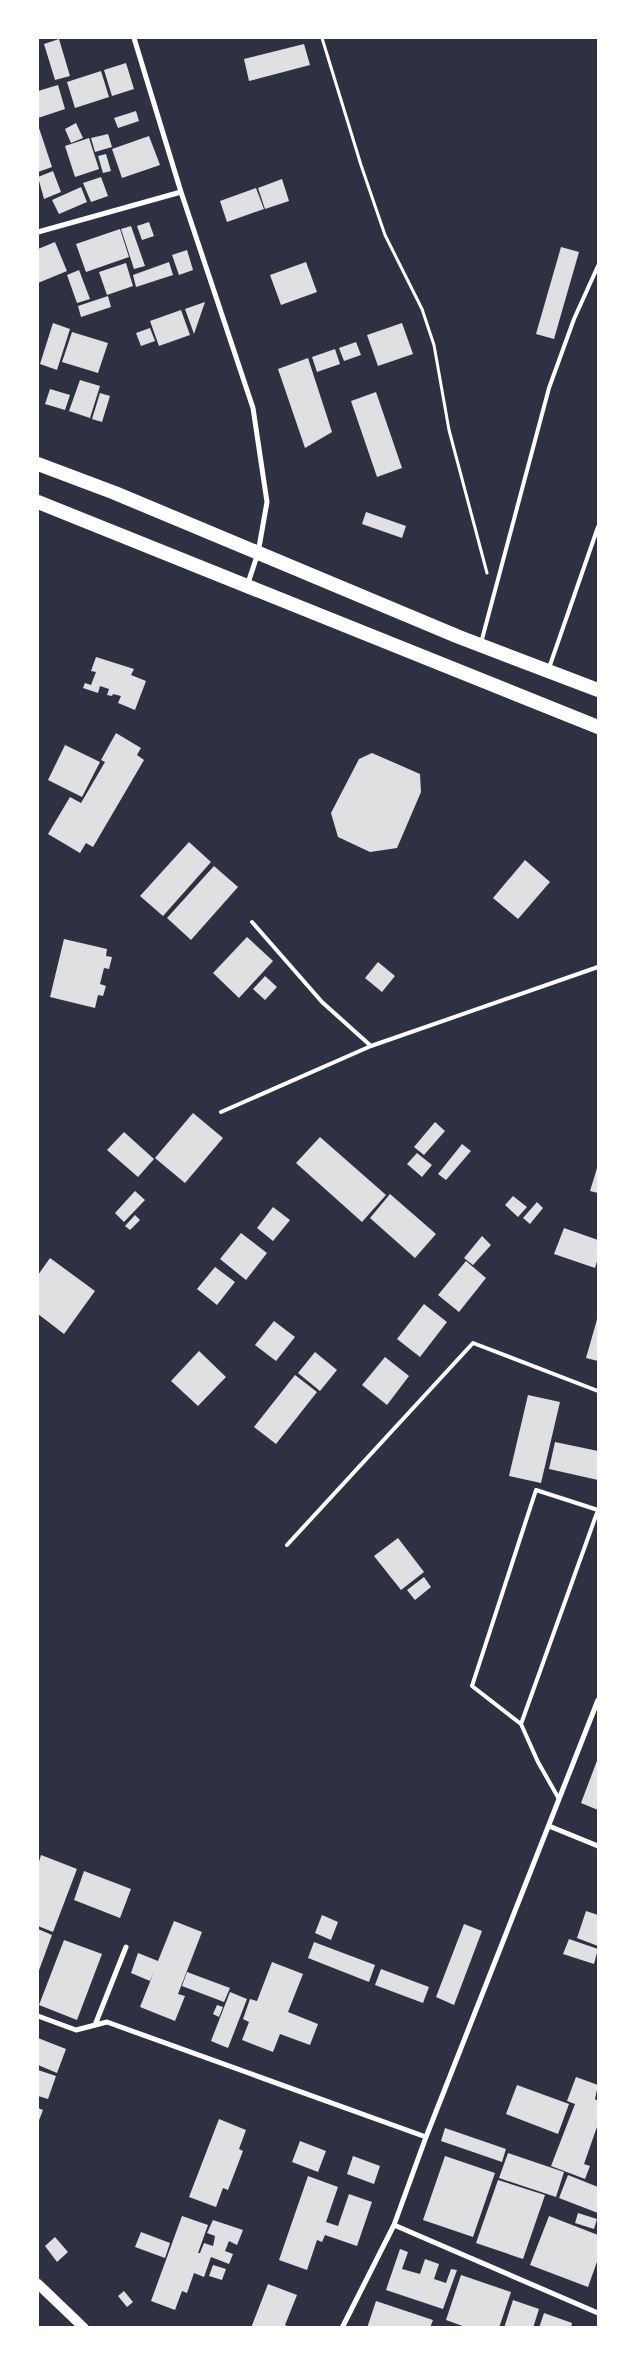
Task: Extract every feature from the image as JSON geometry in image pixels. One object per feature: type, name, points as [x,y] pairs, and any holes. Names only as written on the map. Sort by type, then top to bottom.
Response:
[{"type":"highway","points":[[38,464],[115,493],[481,645],[598,690]]},
{"type":"highway","points":[[38,502],[598,727]]},
{"type":"main road","points":[[38,2284],[84,2328]]},
{"type":"street","points":[[134,38],[181,192],[253,408],[267,502],[258,553],[246,586]]},
{"type":"street","points":[[38,232],[181,192]]},
{"type":"street","points":[[342,2328],[394,2224],[426,2137],[598,1700]]},
{"type":"street","points":[[549,1826],[598,1846]]},
{"type":"street","points":[[96,2025],[126,1947]]},
{"type":"street","points":[[38,2016],[76,2030],[107,2022],[426,2137]]},
{"type":"street","points":[[394,2224],[598,2313]]},
{"type":"lane","points":[[481,645],[549,388],[574,319],[598,266]]},
{"type":"lane","points":[[548,670],[598,527]]},
{"type":"lane","points":[[252,922],[322,1002],[371,1046]]},
{"type":"lane","points":[[220,1112],[371,1046],[598,967]]},
{"type":"lane","points":[[288,1545],[473,1343],[598,1391]]},
{"type":"lane","points":[[521,1724],[598,1510],[536,1490],[472,1686],[521,1724],[538,1762],[559,1799]]},
{"type":"path","points":[[322,38],[361,165],[385,235],[422,309],[434,345],[450,430],[481,544],[488,580]]},
{"type":"building","points":[[59,39],[70,76],[55,80],[44,44]]},
{"type":"building","points":[[304,44],[310,65],[249,81],[244,59]]},
{"type":"building","points":[[126,63],[134,89],[112,96],[104,70]]},
{"type":"building","points":[[101,71],[109,97],[75,108],[67,82]]},
{"type":"building","points":[[58,85],[65,109],[38,118],[38,91]]},
{"type":"building","points":[[136,111],[139,121],[118,128],[114,118]]},
{"type":"building","points":[[76,123],[83,138],[71,143],[65,129]]},
{"type":"building","points":[[38,125],[52,167],[38,172]]},
{"type":"building","points":[[108,134],[112,147],[95,152],[91,138]]},
{"type":"building","points":[[149,136],[160,165],[122,178],[112,149]]},
{"type":"building","points":[[89,138],[99,169],[75,177],[65,146]]},
{"type":"building","points":[[106,154],[111,171],[103,173],[98,156]]},
{"type":"building","points":[[53,171],[61,192],[44,199],[38,177]]},
{"type":"building","points":[[101,177],[108,196],[91,202],[83,183]]},
{"type":"building","points":[[282,179],[289,201],[265,209],[258,188]]},
{"type":"building","points":[[81,187],[87,202],[59,214],[52,200]]},
{"type":"building","points":[[256,188],[264,209],[227,222],[220,201]]},
{"type":"building","points":[[149,222],[154,236],[142,240],[137,226]]},
{"type":"building","points":[[131,226],[145,266],[134,269],[121,229]]},
{"type":"building","points":[[120,229],[129,257],[86,272],[76,244]]},
{"type":"building","points":[[55,242],[67,271],[38,283],[38,249]]},
{"type":"building","points":[[561,247],[579,252],[554,339],[536,334]]},
{"type":"building","points":[[187,250],[193,270],[179,275],[172,255]]},
{"type":"building","points":[[169,262],[173,275],[136,287],[133,275]]},
{"type":"building","points":[[306,262],[317,292],[281,305],[270,275]]},
{"type":"building","points":[[126,263],[133,286],[107,295],[99,272]]},
{"type":"building","points":[[79,270],[90,299],[77,303],[67,275]]},
{"type":"building","points":[[108,296],[111,307],[81,317],[78,306]]},
{"type":"building","points":[[205,302],[194,334],[185,309]]},
{"type":"building","points":[[181,310],[190,335],[159,346],[150,321]]},
{"type":"building","points":[[53,323],[70,329],[57,370],[40,364]]},
{"type":"building","points":[[402,323],[413,354],[378,366],[367,335]]},
{"type":"building","points":[[150,328],[155,341],[141,346],[136,333]]},
{"type":"building","points":[[72,332],[108,343],[98,373],[62,362]]},
{"type":"building","points":[[356,342],[361,355],[344,361],[339,348]]},
{"type":"building","points":[[335,349],[340,364],[317,372],[312,357]]},
{"type":"building","points":[[308,358],[332,432],[305,448],[278,369]]},
{"type":"building","points":[[80,380],[100,386],[90,418],[69,411]]},
{"type":"building","points":[[50,389],[70,395],[65,410],[45,404]]},
{"type":"building","points":[[376,392],[402,468],[377,477],[351,401]]},
{"type":"building","points":[[100,393],[110,396],[102,422],[92,419]]},
{"type":"building","points":[[366,512],[406,526],[402,538],[362,524]]},
{"type":"building","points":[[96,657],[134,669],[131,675],[146,681],[135,710],[118,703],[121,696],[107,695],[109,689],[100,686],[98,693],[83,688],[85,683],[91,685],[96,672],[91,671]]},
{"type":"building","points":[[116,733],[141,748],[137,755],[144,760],[93,847],[86,843],[80,853],[48,834],[70,797],[81,803],[105,762],[101,760]]},
{"type":"building","points":[[65,745],[100,762],[82,797],[48,780]]},
{"type":"building","points":[[372,753],[420,774],[421,792],[397,848],[370,852],[338,837],[331,813],[359,759]]},
{"type":"building","points":[[189,842],[211,862],[163,916],[140,896]]},
{"type":"building","points":[[525,860],[550,882],[518,919],[493,898]]},
{"type":"building","points":[[214,866],[238,887],[191,940],[167,918]]},
{"type":"building","points":[[247,937],[273,961],[239,998],[213,973]]},
{"type":"building","points":[[64,939],[107,949],[106,956],[112,957],[109,969],[104,968],[100,984],[106,986],[103,996],[98,995],[95,1008],[50,997]]},
{"type":"building","points":[[378,962],[395,976],[382,992],[365,978]]},
{"type":"building","points":[[265,976],[277,987],[265,1000],[253,989]]},
{"type":"building","points":[[193,1113],[223,1138],[185,1183],[155,1158]]},
{"type":"building","points":[[435,1122],[445,1131],[424,1155],[414,1147]]},
{"type":"building","points":[[124,1132],[154,1159],[138,1177],[107,1150]]},
{"type":"building","points":[[320,1137],[386,1195],[362,1222],[296,1163]]},
{"type":"building","points":[[462,1144],[471,1151],[446,1180],[438,1174]]},
{"type":"building","points":[[417,1153],[432,1165],[422,1177],[407,1164]]},
{"type":"building","points":[[598,1165],[598,1193],[590,1191]]},
{"type":"building","points":[[135,1191],[145,1200],[124,1222],[115,1213]]},
{"type":"building","points":[[390,1194],[436,1234],[415,1258],[370,1218]]},
{"type":"building","points":[[513,1196],[527,1207],[518,1217],[505,1205]]},
{"type":"building","points":[[537,1202],[543,1208],[530,1224],[523,1218]]},
{"type":"building","points":[[273,1207],[290,1220],[273,1241],[257,1228]]},
{"type":"building","points":[[135,1215],[140,1220],[130,1230],[125,1226]]},
{"type":"building","points":[[564,1228],[598,1240],[598,1258],[595,1268],[554,1254]]},
{"type":"building","points":[[241,1233],[267,1253],[246,1280],[220,1259]]},
{"type":"building","points":[[482,1236],[491,1245],[473,1265],[464,1258]]},
{"type":"building","points":[[50,1258],[95,1291],[64,1334],[38,1314],[38,1275]]},
{"type":"building","points":[[466,1261],[486,1278],[459,1312],[438,1295]]},
{"type":"building","points":[[215,1267],[235,1282],[217,1305],[197,1289]]},
{"type":"building","points":[[424,1304],[447,1322],[420,1357],[397,1339]]},
{"type":"building","points":[[598,1316],[598,1361],[586,1358]]},
{"type":"building","points":[[274,1321],[295,1337],[276,1361],[255,1345]]},
{"type":"building","points":[[199,1351],[226,1377],[198,1406],[171,1381]]},
{"type":"building","points":[[315,1352],[337,1370],[320,1391],[298,1373]]},
{"type":"building","points":[[385,1357],[409,1376],[387,1405],[362,1385]]},
{"type":"building","points":[[295,1375],[317,1392],[276,1444],[254,1427]]},
{"type":"building","points":[[528,1395],[560,1402],[541,1483],[509,1476]]},
{"type":"building","points":[[555,1442],[598,1451],[598,1480],[549,1469]]},
{"type":"building","points":[[398,1538],[424,1572],[401,1590],[374,1556]]},
{"type":"building","points":[[424,1577],[431,1587],[415,1600],[407,1590]]},
{"type":"building","points":[[598,1758],[598,1810],[581,1803]]},
{"type":"building","points":[[41,1855],[77,1869],[53,1932],[38,1926],[38,1865]]},
{"type":"building","points":[[84,1871],[131,1889],[120,1918],[74,1900]]},
{"type":"building","points":[[586,1911],[598,1915],[598,1946],[577,1938]]},
{"type":"building","points":[[322,1915],[338,1922],[331,1940],[315,1933]]},
{"type":"building","points":[[174,1921],[202,1932],[178,1994],[185,1996],[175,2021],[140,2007],[154,1972],[150,1981],[131,1973],[138,1953],[158,1961]]},
{"type":"building","points":[[464,1924],[482,1931],[454,2005],[436,1997]]},
{"type":"building","points":[[38,1929],[52,1935],[38,1973]]},
{"type":"building","points":[[569,1939],[598,1949],[594,1964],[563,1954]]},
{"type":"building","points":[[64,1940],[102,1954],[77,2020],[39,2005]]},
{"type":"building","points":[[314,1942],[375,1965],[369,1982],[308,1958]]},
{"type":"building","points":[[272,1962],[303,1974],[288,2012],[318,2024],[310,2045],[280,2034],[273,2052],[242,2040],[249,2022],[243,2019],[250,1999],[257,2001]]},
{"type":"building","points":[[381,1969],[429,1987],[423,2003],[375,1985]]},
{"type":"building","points":[[187,1972],[230,1988],[224,2002],[182,1986]]},
{"type":"building","points":[[230,1992],[247,1999],[228,2048],[211,2041]]},
{"type":"building","points":[[217,2005],[223,2007],[219,2017],[213,2014]]},
{"type":"building","points":[[38,2038],[66,2049],[57,2073],[38,2065]]},
{"type":"building","points":[[38,2070],[56,2076],[48,2099],[38,2096]]},
{"type":"building","points":[[576,2077],[598,2085],[595,2099],[598,2101],[598,2124],[584,2164],[590,2166],[585,2179],[551,2166],[575,2104],[567,2101]]},
{"type":"building","points":[[517,2085],[569,2104],[558,2134],[506,2114]]},
{"type":"building","points":[[38,2108],[43,2110],[38,2123]]},
{"type":"building","points":[[219,2119],[246,2130],[239,2149],[243,2151],[228,2190],[223,2188],[216,2207],[189,2197]]},
{"type":"building","points":[[445,2128],[506,2149],[502,2162],[441,2141]]},
{"type":"building","points":[[300,2141],[326,2151],[318,2172],[292,2162]]},
{"type":"building","points":[[508,2153],[564,2172],[556,2197],[499,2178]]},
{"type":"building","points":[[353,2156],[380,2166],[374,2184],[347,2174]]},
{"type":"building","points":[[445,2156],[495,2173],[473,2237],[423,2220]]},
{"type":"building","points":[[568,2175],[598,2187],[598,2213],[559,2198]]},
{"type":"building","points":[[308,2176],[338,2187],[326,2222],[338,2226],[349,2194],[372,2202],[357,2246],[325,2235],[322,2242],[317,2240],[307,2270],[279,2260]]},
{"type":"building","points":[[498,2180],[545,2195],[523,2259],[476,2243]]},
{"type":"building","points":[[578,2213],[597,2219],[594,2229],[575,2223]]},
{"type":"building","points":[[182,2216],[208,2225],[198,2253],[200,2253],[204,2243],[213,2246],[215,2236],[207,2233],[213,2220],[243,2230],[237,2245],[229,2241],[225,2251],[233,2254],[229,2264],[211,2257],[204,2277],[194,2273],[187,2293],[182,2291],[175,2310],[151,2301]]},
{"type":"building","points":[[549,2216],[598,2235],[598,2259],[588,2287],[530,2265]]},
{"type":"building","points":[[141,2232],[170,2243],[165,2258],[135,2247]]},
{"type":"building","points":[[55,2237],[68,2252],[57,2262],[45,2246]]},
{"type":"building","points":[[400,2249],[408,2252],[402,2269],[420,2274],[425,2259],[439,2264],[434,2279],[446,2283],[451,2269],[457,2270],[443,2309],[386,2290]]},
{"type":"building","points":[[213,2265],[226,2269],[222,2280],[209,2276]]},
{"type":"building","points":[[461,2275],[511,2292],[499,2328],[468,2328],[446,2320]]},
{"type":"building","points":[[268,2284],[297,2295],[285,2325],[292,2328],[251,2328]]},
{"type":"building","points":[[124,2291],[133,2302],[127,2307],[118,2296]]},
{"type":"building","points":[[513,2300],[539,2309],[533,2328],[504,2328]]},
{"type":"building","points":[[376,2301],[433,2320],[430,2328],[367,2328]]},
{"type":"building","points":[[544,2313],[572,2323],[571,2328],[539,2328]]}]
